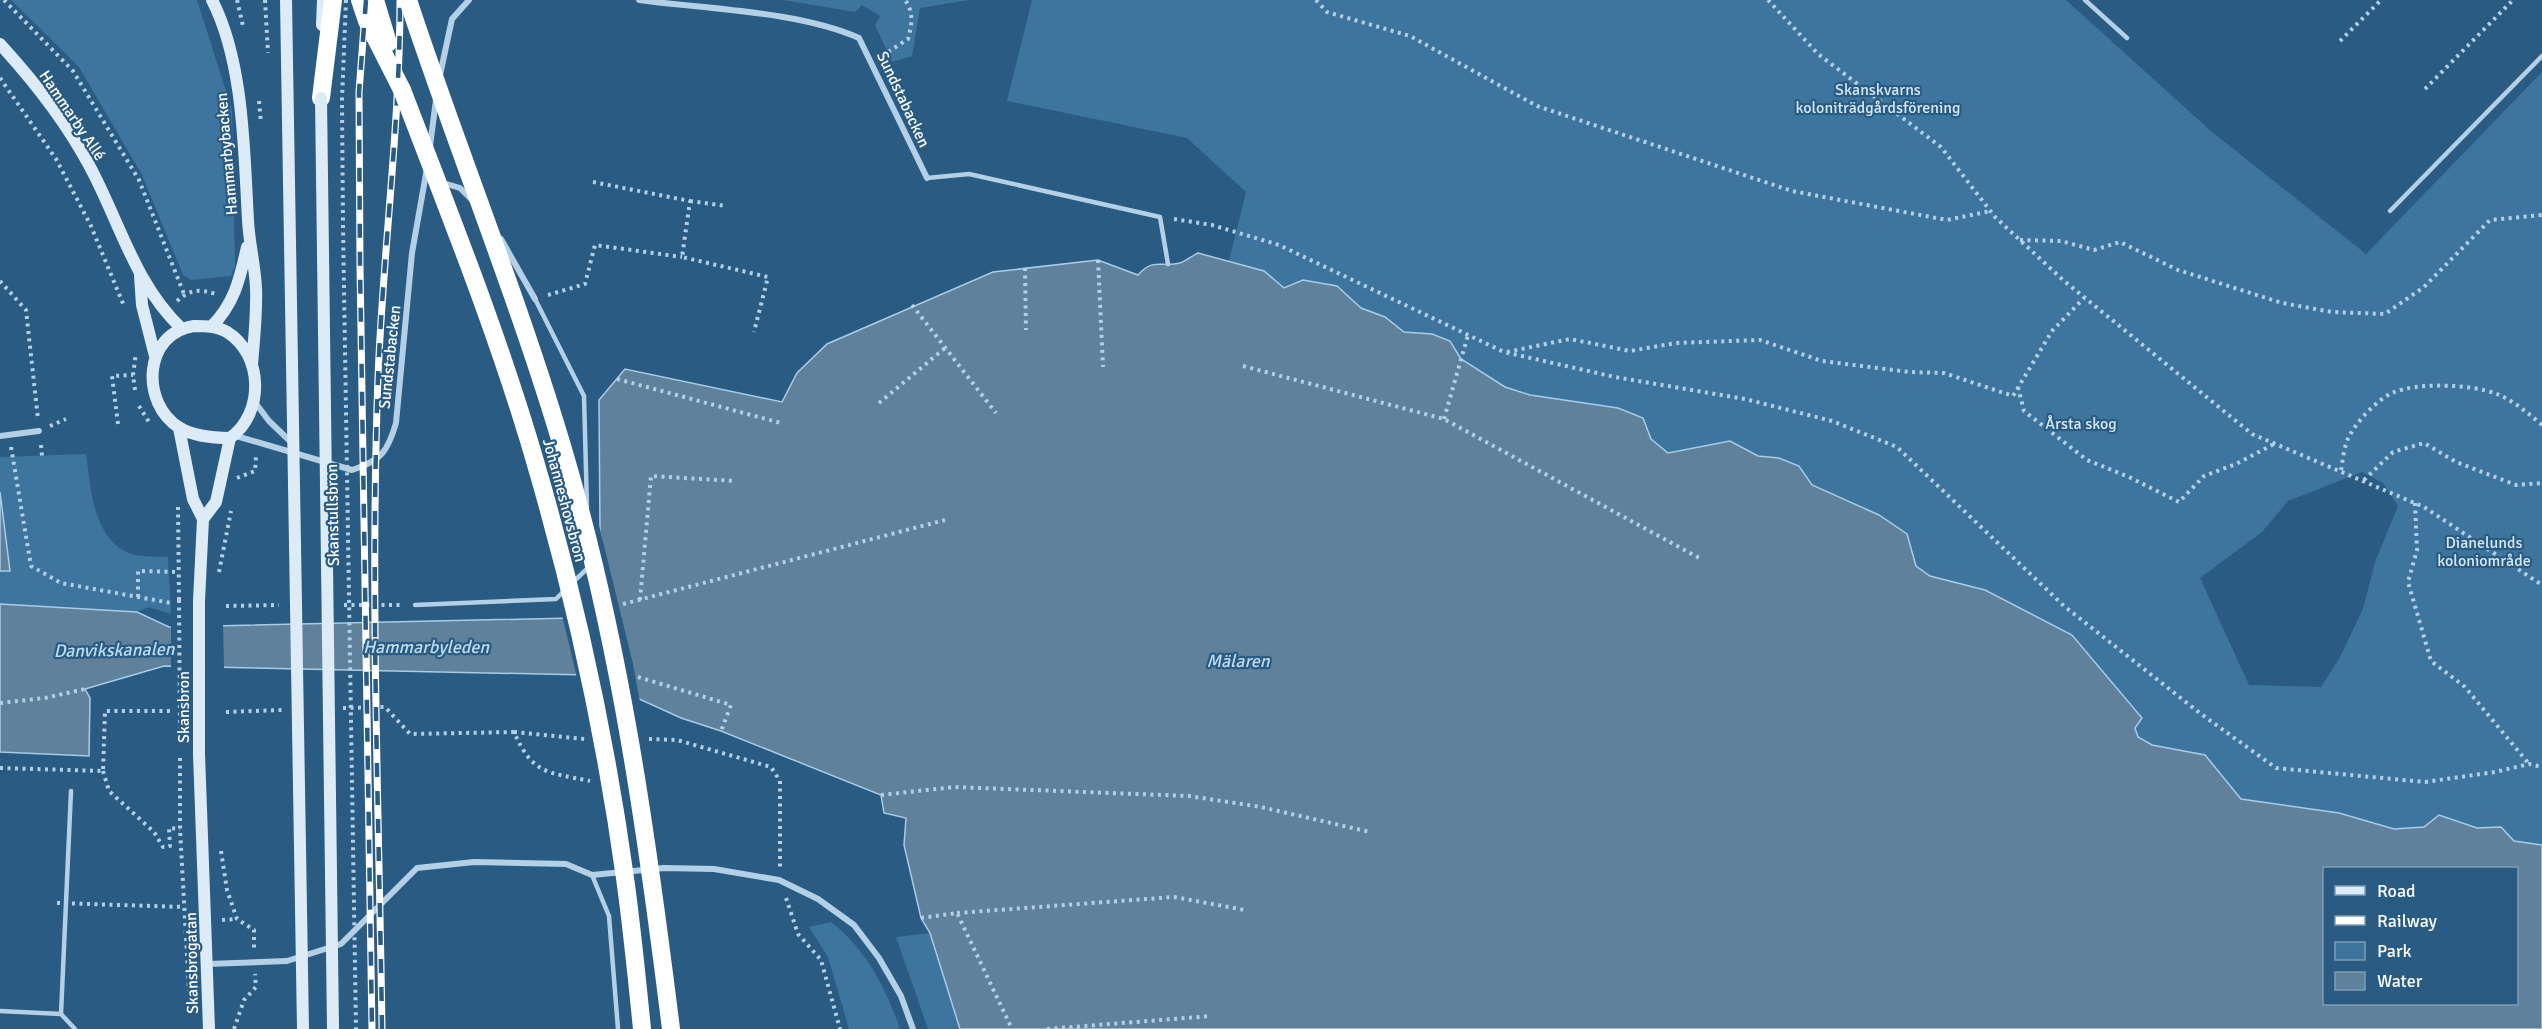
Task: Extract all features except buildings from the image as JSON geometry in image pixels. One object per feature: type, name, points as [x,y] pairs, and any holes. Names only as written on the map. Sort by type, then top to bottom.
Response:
[{"type":"highway","points":[[321,98],[333,0]]},
{"type":"highway","points":[[360,0],[402,90]]},
{"type":"highway","name":"Johanneshovsbron","points":[[375,0],[402,90],[508,376],[537,468],[565,575],[591,679],[608,771],[625,878],[642,1029]]},
{"type":"highway","name":"Johanneshovsbron","points":[[408,0],[565,455],[594,569],[636,765],[671,1029]]},
{"type":"highway","points":[[415,0],[432,72]]},
{"type":"main road","name":"Hammarbybacken","points":[[212,0],[226,39],[241,108],[249,237],[257,316],[252,365]]},
{"type":"main road","points":[[286,0],[303,1029]]},
{"type":"main road","name":"Skanstullsbron","points":[[323,0],[321,98],[333,1029]]},
{"type":"main road","name":"Hammarby Allé","points":[[0,44],[56,113],[89,165],[140,275],[164,312],[180,328]]},
{"type":"main road","name":"Hammarbybacken","points":[[211,327],[238,290],[249,237]]},
{"type":"main road","name":"Hammarby Allé","points":[[140,275],[142,305],[155,356]]},
{"type":"main road","points":[[211,327],[226,332],[240,344],[252,365],[257,382],[249,415],[232,436],[197,435],[179,428],[163,411],[154,391],[152,367],[155,356],[167,337],[180,328],[211,327]]},
{"type":"main road","name":"Skansbron","points":[[179,428],[194,499],[203,519],[199,584],[199,754],[206,896]]},
{"type":"main road","name":"Skansbron","points":[[203,519],[216,502],[232,436]]},
{"type":"main road","name":"Skansbrogatan","points":[[206,896],[209,1029]]},
{"type":"street","name":"Sundstabacken","points":[[232,436],[352,470],[371,464],[389,447],[396,423],[412,253],[426,177],[443,50],[452,19],[469,0]]},
{"type":"street","name":"Sundstabacken","points":[[639,0],[836,28],[859,38],[927,178]]},
{"type":"street","points":[[426,177],[460,188],[487,215],[535,299]]},
{"type":"street","name":"Sundstabacken","points":[[254,401],[269,421],[306,456]]},
{"type":"street","points":[[0,436],[39,431]]},
{"type":"street","points":[[208,964],[287,962],[341,944],[417,868],[474,862],[566,864],[592,875],[664,868],[714,869],[779,880],[818,899],[854,925],[879,958],[901,996],[913,1029]]},
{"type":"lane","points":[[2085,0],[2127,38]]},
{"type":"lane","points":[[2390,211],[2542,56]]},
{"type":"lane","points":[[927,178],[969,174],[1160,217],[1168,264]]},
{"type":"lane","points":[[415,605],[556,598],[589,568],[584,396],[535,299]]},
{"type":"lane","points":[[61,1014],[71,791]]},
{"type":"lane","points":[[592,875],[609,916],[618,1029]]},
{"type":"lane","points":[[0,1011],[61,1014],[75,1029]]},
{"type":"path","points":[[4,0],[73,71],[139,180],[184,294]]},
{"type":"path","name":"Skanstullsbron","points":[[346,0],[342,146],[356,1029]]},
{"type":"path","points":[[872,64],[908,39],[912,22],[910,8],[905,0]]},
{"type":"path","points":[[1316,0],[1327,12],[1410,36],[1537,106],[1792,191],[1947,220],[1990,211]]},
{"type":"path","points":[[1768,0],[1818,54],[1941,147],[1990,211],[2020,240],[2085,298],[2252,435],[2341,470],[2415,503],[2542,585]]},
{"type":"path","points":[[2340,41],[2381,0]]},
{"type":"path","points":[[2425,89],[2513,0]]},
{"type":"path","points":[[0,78],[56,159],[92,226],[126,311]]},
{"type":"path","points":[[593,182],[726,206]]},
{"type":"path","points":[[682,258],[690,201]]},
{"type":"path","points":[[2020,240],[2061,241],[2094,250],[2120,242],[2178,270],[2282,303],[2332,312],[2385,314],[2424,287],[2490,220],[2542,215]]},
{"type":"path","points":[[1160,217],[1212,225],[1279,245],[1504,352],[1615,377],[1745,399],[1832,421],[1897,447],[2064,606],[2201,714],[2276,768],[2425,782],[2495,772],[2529,764],[2542,767]]},
{"type":"path","points":[[535,299],[585,284],[595,245],[682,258],[768,277],[754,332]]},
{"type":"path","points":[[1098,260],[1103,368]]},
{"type":"path","points":[[1025,268],[1026,330]]},
{"type":"path","points":[[0,281],[26,310],[36,394]]},
{"type":"path","points":[[1504,352],[1570,339],[1630,351],[1676,343],[1760,340],[1822,361],[1909,372],[1944,373],[2013,396],[2052,331],[2085,298]]},
{"type":"path","points":[[912,305],[996,413]]},
{"type":"path","points":[[1444,420],[1468,335]]},
{"type":"path","points":[[879,403],[945,348]]},
{"type":"path","points":[[1243,366],[1444,420],[1701,559]]},
{"type":"path","points":[[118,424],[112,376],[133,375]]},
{"type":"path","points":[[616,379],[781,423]]},
{"type":"path","points":[[2341,470],[2349,436],[2368,412],[2391,394],[2409,388],[2442,385],[2496,393],[2519,406],[2542,425]]},
{"type":"path","points":[[2018,386],[2024,411],[2086,460],[2129,477],[2180,502],[2204,476],[2236,464],[2274,444]]},
{"type":"path","points":[[10,434],[31,566],[61,583],[171,603]]},
{"type":"path","points":[[2363,480],[2393,452],[2424,443],[2456,462],[2516,485],[2542,483]]},
{"type":"path","points":[[240,479],[255,471],[257,444]]},
{"type":"path","points":[[640,600],[651,476],[735,481]]},
{"type":"path","points":[[2415,503],[2417,550],[2409,582],[2431,661],[2465,687],[2529,764]]},
{"type":"path","points":[[178,514],[180,700]]},
{"type":"path","points":[[614,606],[945,520]]},
{"type":"path","points":[[218,577],[228,525]]},
{"type":"path","points":[[138,597],[138,571],[178,572]]},
{"type":"path","points":[[632,676],[731,705],[721,731]]},
{"type":"path","points":[[0,703],[45,698],[85,689]]},
{"type":"path","points":[[340,708],[386,706],[410,734],[514,732],[586,739]]},
{"type":"path","points":[[226,712],[294,710]]},
{"type":"path","points":[[171,711],[105,711],[104,771],[109,791],[154,832],[163,847],[170,846],[169,828],[180,829]]},
{"type":"path","points":[[514,732],[525,757],[543,771],[594,782]]},
{"type":"path","points":[[643,739],[677,740],[771,767],[780,781],[779,880],[798,934],[821,960],[840,1029]]},
{"type":"path","points":[[180,754],[180,829],[189,993]]},
{"type":"path","points":[[0,768],[104,771]]},
{"type":"path","points":[[881,795],[954,787],[1189,796],[1261,807],[1370,832]]},
{"type":"path","points":[[921,918],[957,913],[1174,897],[1245,910]]},
{"type":"path","points":[[57,903],[184,907]]},
{"type":"path","points":[[957,913],[1012,1029]]},
{"type":"path","points":[[1047,1029],[1211,1016]]},
{"type":"green space","points":[[11,0],[197,0],[232,110],[235,266],[231,276],[191,280],[183,275],[142,175],[79,67]]},
{"type":"green space","points":[[783,0],[969,0],[920,8],[912,56],[892,62],[875,25],[880,16],[862,5],[855,12]]},
{"type":"green space","name":"Årsta skog","points":[[1032,0],[2066,0],[2212,132],[2366,254],[2542,72],[2542,845],[2514,841],[2501,827],[2477,828],[2439,815],[2424,827],[2394,829],[2339,813],[2241,799],[2205,755],[2152,745],[2138,737],[2135,728],[2142,717],[2072,635],[1986,590],[1930,576],[1916,566],[1907,533],[1879,515],[1812,485],[1799,466],[1779,458],[1758,456],[1730,441],[1668,453],[1651,439],[1642,418],[1618,408],[1530,395],[1505,387],[1461,358],[1450,341],[1432,334],[1404,333],[1385,317],[1361,308],[1337,286],[1303,280],[1284,288],[1264,271],[1229,261],[1246,192],[1187,138],[1007,101]],"holes":[[[2362,472],[2383,483],[2398,506],[2375,562],[2363,609],[2339,659],[2321,687],[2249,685],[2200,578],[2262,532],[2288,501]]]},
{"type":"green space","points":[[86,454],[97,514],[110,539],[121,549],[135,555],[168,557],[171,614],[149,607],[137,612],[0,604],[0,571],[10,571],[0,492],[0,457]]},
{"type":"green space","points":[[831,922],[855,944],[865,957],[881,984],[900,1029],[849,1029],[828,957],[809,927]]},
{"type":"green space","points":[[930,933],[960,1029],[928,1029],[896,937]]},
{"type":"water","name":"Mälaren","points":[[1198,253],[1264,271],[1284,288],[1303,280],[1337,286],[1361,308],[1385,317],[1404,332],[1432,334],[1450,341],[1461,359],[1505,387],[1530,395],[1618,408],[1643,418],[1651,439],[1668,453],[1730,441],[1758,456],[1779,458],[1799,466],[1812,485],[1879,515],[1907,534],[1916,566],[1930,576],[1985,590],[2072,635],[2142,718],[2135,728],[2138,737],[2152,745],[2205,755],[2241,799],[2339,813],[2394,829],[2424,827],[2439,815],[2477,828],[2501,827],[2514,841],[2542,845],[2542,1029],[960,1029],[930,933],[921,918],[904,845],[906,818],[884,813],[881,795],[721,731],[681,718],[637,698],[632,676],[164,666],[85,689],[90,698],[89,756],[0,752],[0,604],[137,612],[169,627],[616,617],[600,532],[599,400],[625,369],[782,402],[797,373],[827,344],[993,272],[1098,260],[1138,275],[1149,266],[1184,261]]},
{"type":"water","points":[[0,492],[10,571],[0,571]]},
{"type":"pier","points":[[597,517],[640,702],[635,699],[630,679],[577,678],[562,615],[612,614],[597,533]]},
{"type":"pier","points":[[223,622],[224,670],[171,669],[171,624]]},
{"type":"railway","points":[[366,0],[359,92],[360,266],[372,1029]]},
{"type":"railway","points":[[382,1029],[375,621],[376,458],[380,330],[397,94],[400,0]]},
{"type":"park label","name":"Skanskvarns koloniträdgårdsförening","points":[[1878,98]]},
{"type":"park label","name":"Dianelunds koloniområde","points":[[2484,551]]},
{"type":"water label","name":"Hammarbyleden","points":[[426,647]]},
{"type":"water label","name":"Danvikskanalen","points":[[114,650]]}]
